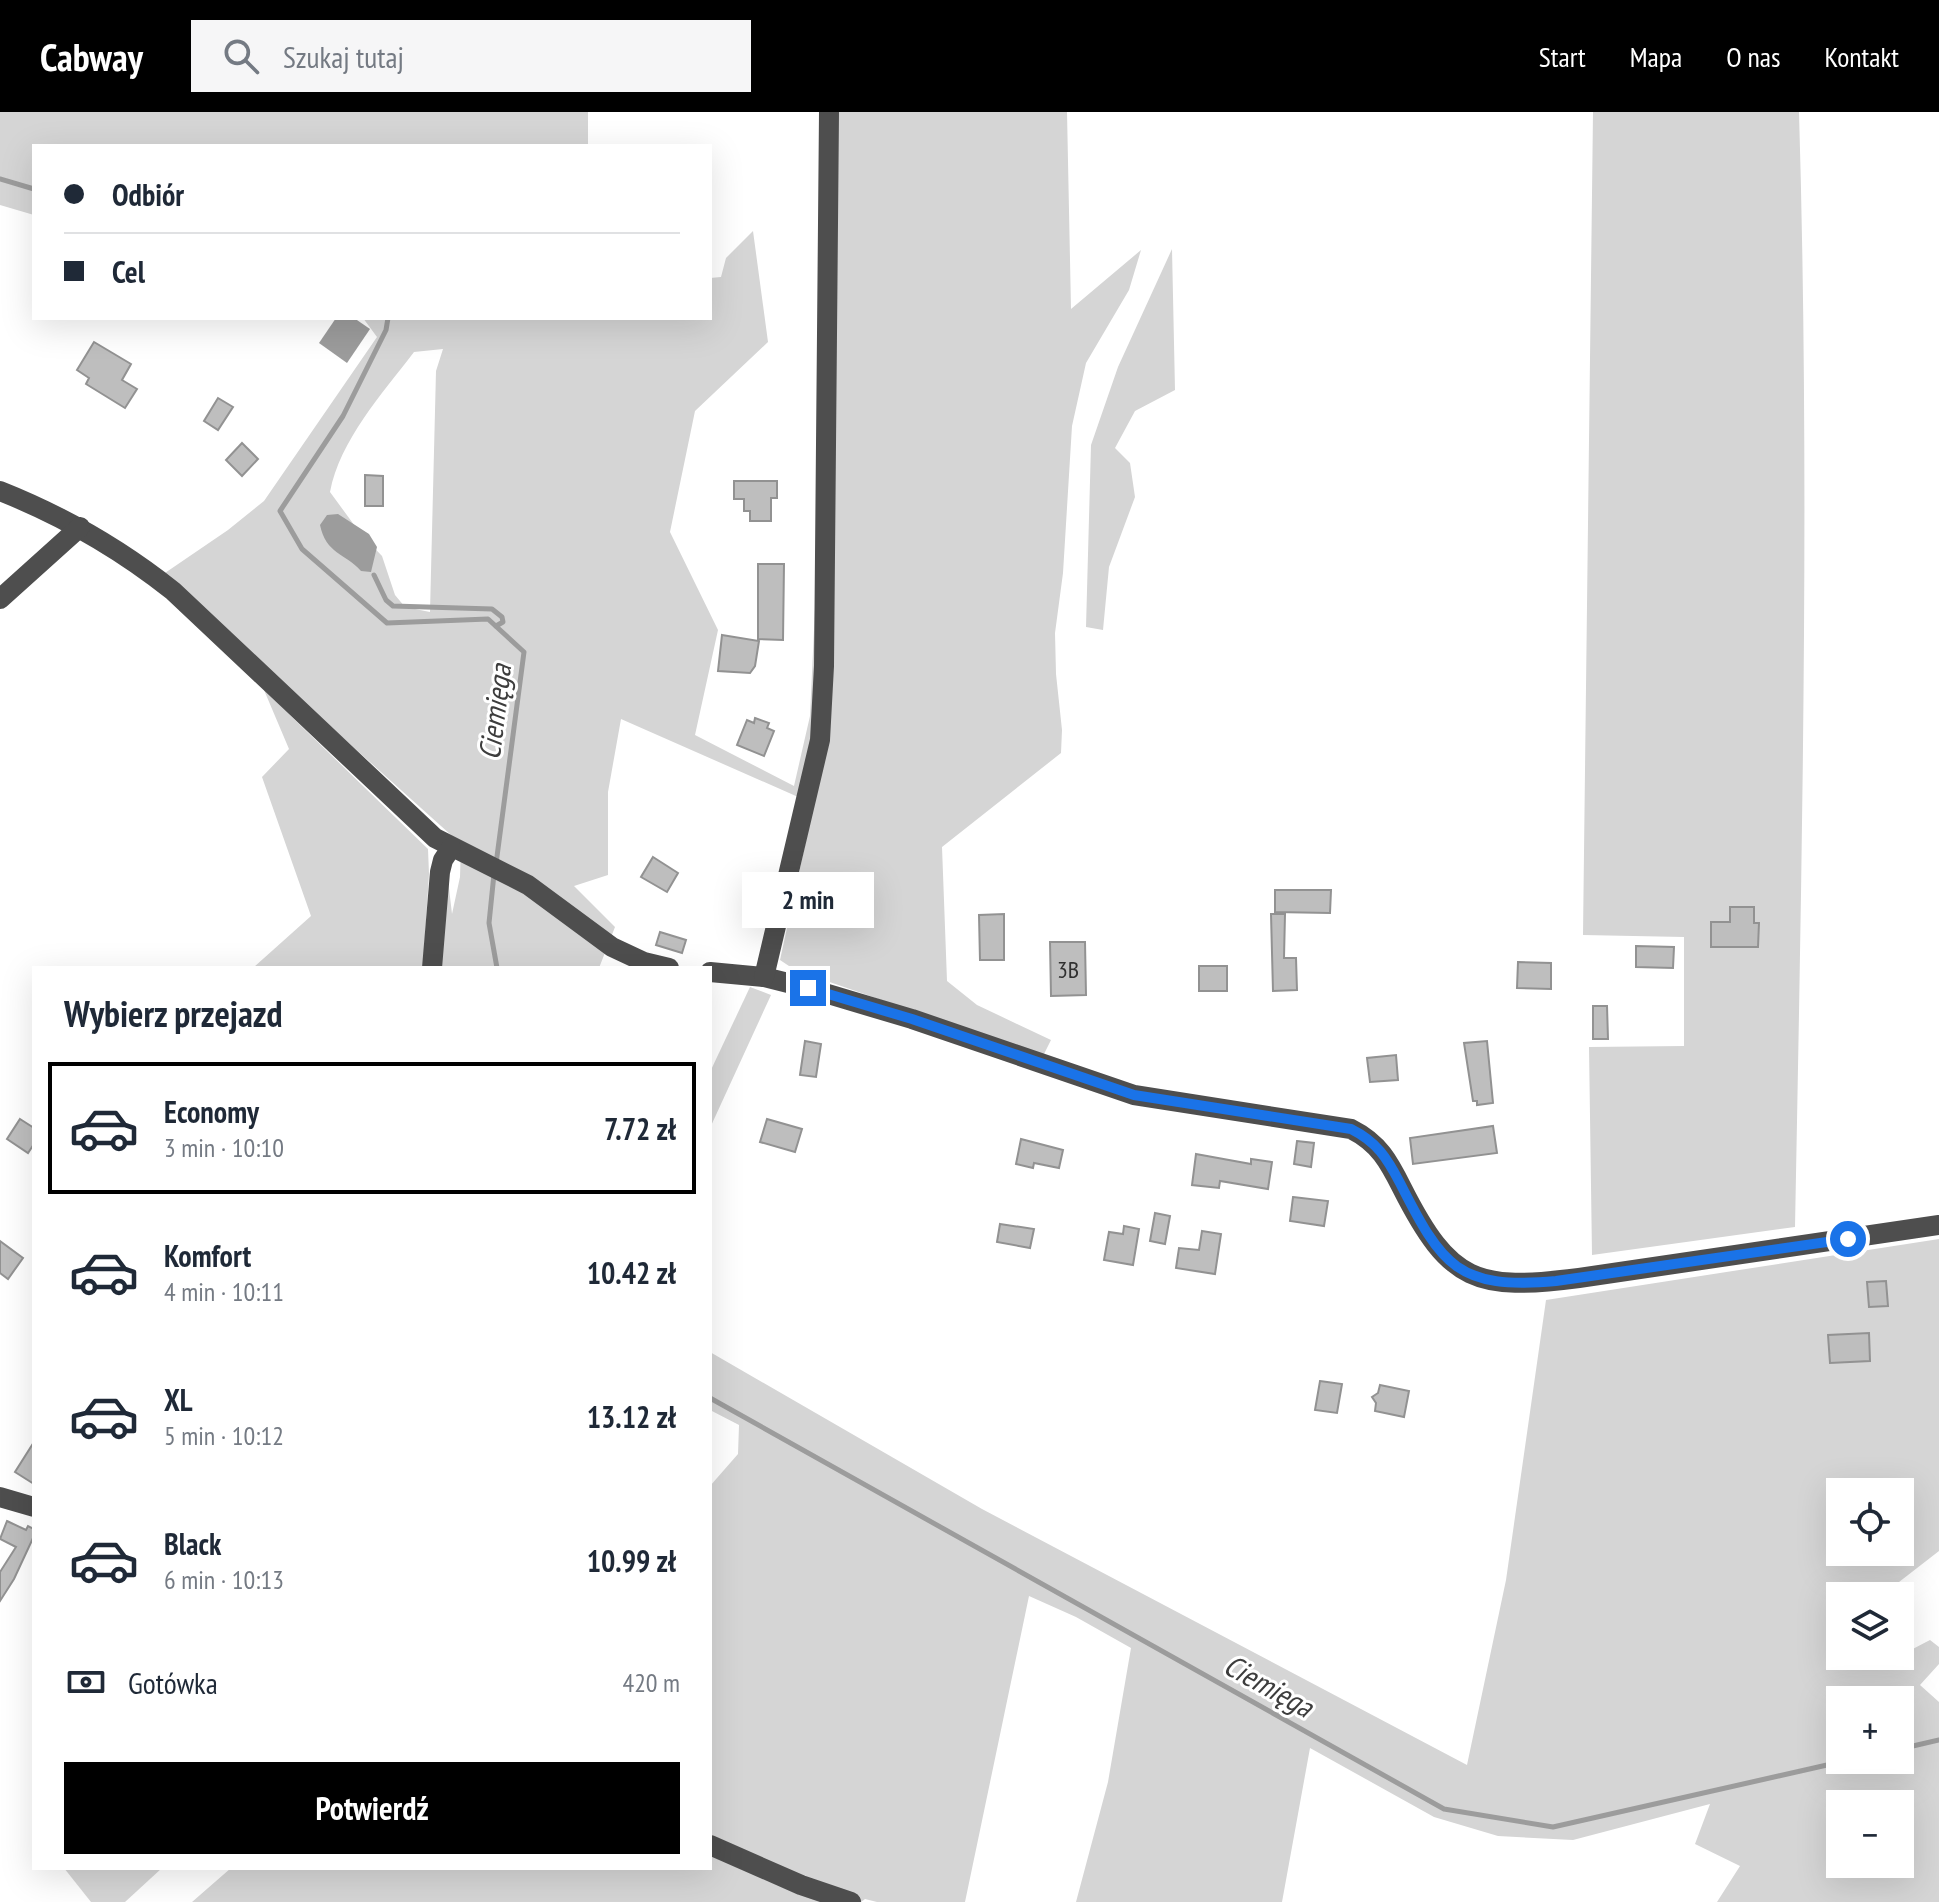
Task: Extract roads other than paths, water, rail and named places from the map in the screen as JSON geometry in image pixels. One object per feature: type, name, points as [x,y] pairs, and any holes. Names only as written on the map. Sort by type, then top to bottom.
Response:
[{"type":"street","points":[[764,977],[820,740],[824,666],[829,112]]},
{"type":"street","points":[[0,491],[80,527],[137,562],[173,591],[412,817],[451,848],[528,885],[612,947],[661,966]]},
{"type":"street","points":[[0,599],[80,527]]},
{"type":"street","points":[[432,966],[440,872],[451,848]]},
{"type":"street","points":[[712,972],[764,977],[912,1019],[1134,1095],[1351,1129],[1382,1150],[1421,1225],[1444,1256],[1464,1271],[1492,1282],[1521,1284],[1579,1278],[1939,1225]]},
{"type":"street","points":[[0,1497],[32,1506]]},
{"type":"street","points":[[712,1846],[801,1885],[851,1902]]},
{"type":"waterway","name":"Ciemięga","points":[[0,179],[32,188]]},
{"type":"waterway","name":"Ciemięga","points":[[388,320],[386,330],[343,416],[280,511],[302,549],[387,623],[488,619],[524,652],[496,864]]},
{"type":"waterway","points":[[374,575],[386,600],[393,606],[492,609],[502,617],[503,622],[496,626]]},
{"type":"waterway","name":"Ciemięga","points":[[494,874],[489,923],[497,966]]},
{"type":"waterway","name":"Ciemięga","points":[[712,1399],[1444,1809],[1553,1827],[1826,1765]]},
{"type":"waterway","name":"Ciemięga","points":[[1914,1746],[1939,1740]]}]
